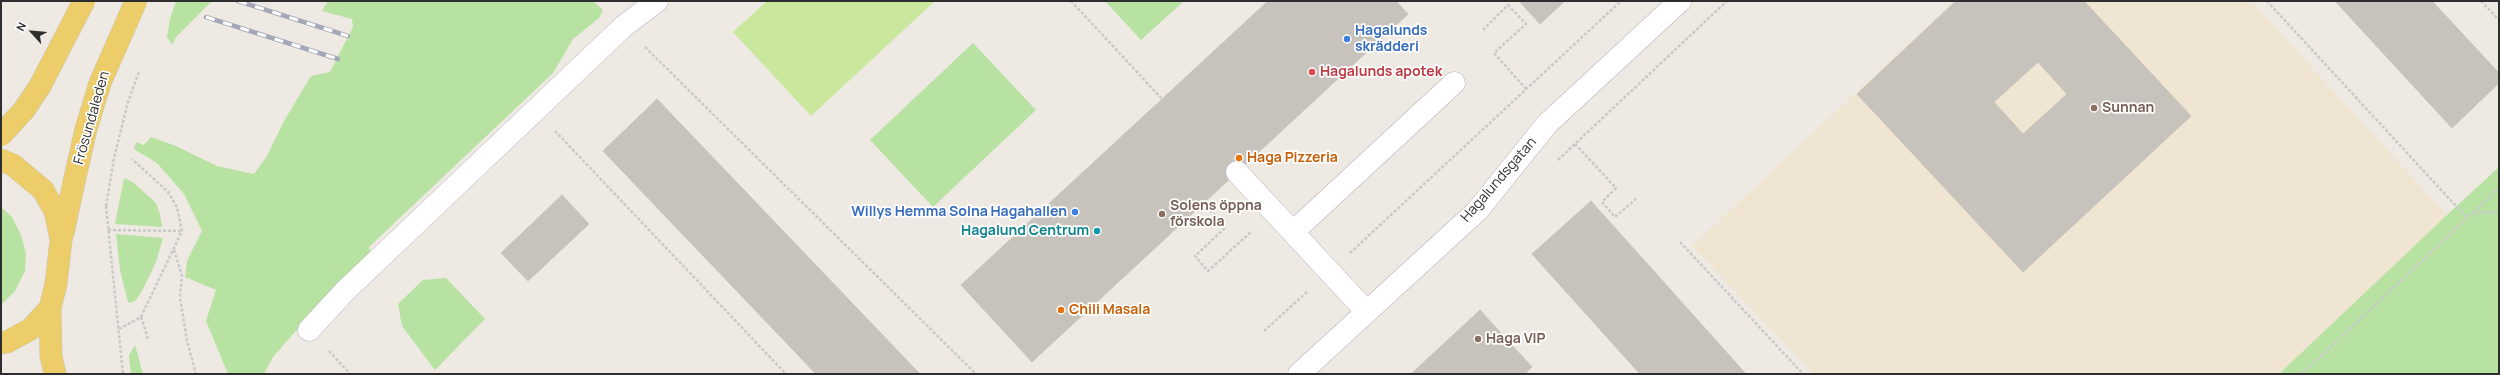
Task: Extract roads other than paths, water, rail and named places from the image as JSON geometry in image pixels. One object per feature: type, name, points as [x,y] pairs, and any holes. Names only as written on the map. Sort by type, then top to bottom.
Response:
[{"type":"main road","points":[[1,135],[24,110],[40,86],[84,1]]},
{"type":"main road","name":"Frösundaleden","points":[[61,240],[86,129],[100,83],[119,36],[136,1]]},
{"type":"main road","points":[[1,160],[13,165],[43,190],[55,211],[61,240],[56,284],[50,308],[51,356],[56,374]]},
{"type":"main road","points":[[1,343],[7,342],[31,329],[50,308]]},
{"type":"street","points":[[310,330],[344,291],[624,26],[657,1]]},
{"type":"street","name":"Hagalundsgatan","points":[[1299,374],[1366,311],[1477,211],[1547,124],[1680,1]]},
{"type":"street","points":[[1293,232],[1454,83]]},
{"type":"street","points":[[1237,172],[1366,311]]},
{"type":"railway","points":[[238,1],[348,36]]},
{"type":"railway","points":[[206,17],[338,59]]},
{"type":"place","name":"Hagalunds skrädderi","points":[[1347,39]]},
{"type":"place","name":"Hagalunds apotek","points":[[1312,72]]},
{"type":"place","name":"Sunnan","points":[[2094,108]]},
{"type":"place","name":"Haga Pizzeria","points":[[1239,158]]},
{"type":"place","name":"Willys Hemma Solna Hagahallen","points":[[1075,212]]},
{"type":"place","name":"Solens öppna förskola","points":[[1162,214]]},
{"type":"place","name":"Hagalund Centrum","points":[[1097,231]]},
{"type":"place","name":"Chili Masala","points":[[1061,310]]},
{"type":"place","name":"Haga VIP","points":[[1478,339]]}]
